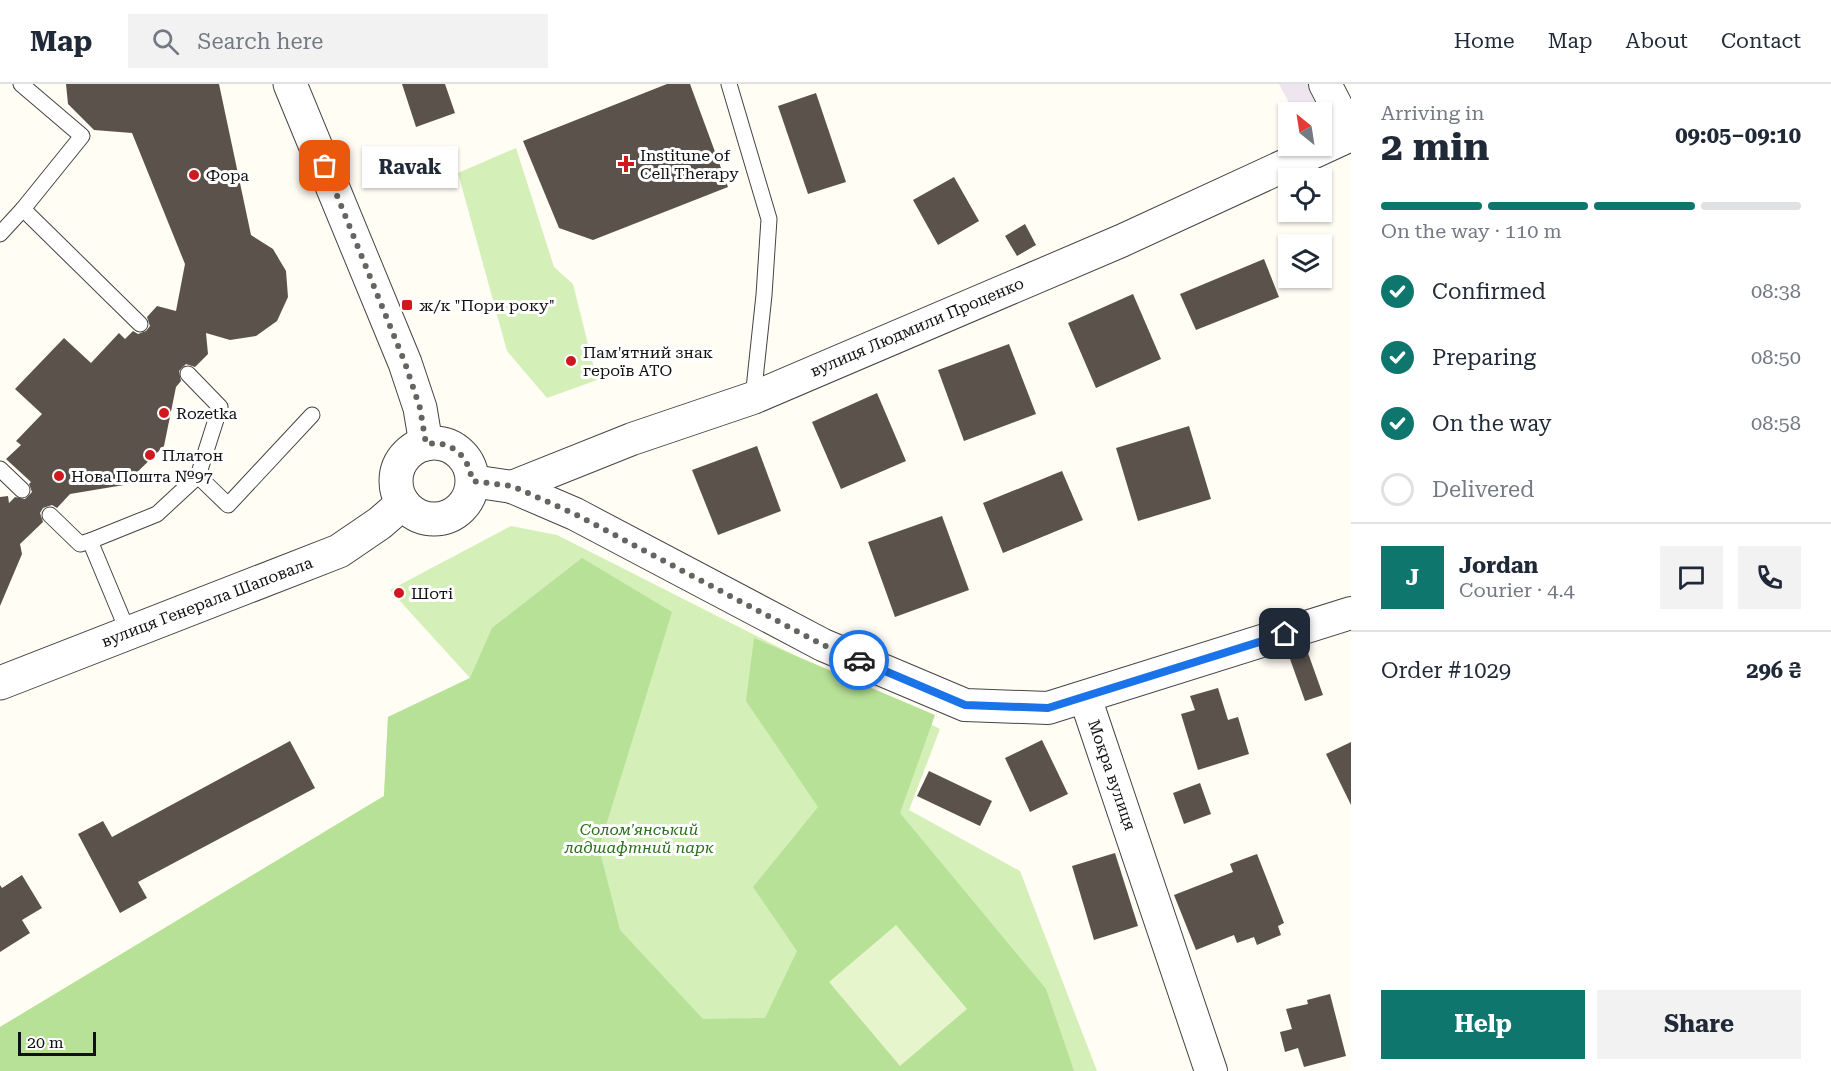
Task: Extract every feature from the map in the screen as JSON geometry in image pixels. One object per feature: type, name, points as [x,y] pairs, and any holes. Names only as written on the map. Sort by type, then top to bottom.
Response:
[{"type":"street","points":[[290,84],[405,363],[420,408],[426,444]]},
{"type":"street","points":[[1325,84],[1351,135]]},
{"type":"street","name":"вулиця Людмили Проценко","points":[[472,481],[512,486],[632,439],[753,398],[1121,241],[1351,135]]},
{"type":"street","points":[[426,444],[446,444],[457,450],[465,459],[472,481],[465,504],[446,517],[422,517],[403,504],[398,493],[398,469],[412,450],[426,444]]},
{"type":"street","name":"Мокра вулиця","points":[[512,486],[575,514],[823,645],[965,705],[1048,708],[1085,697],[1211,1071]]},
{"type":"street","name":"вулиця Генерала Шаповала","points":[[0,683],[339,551],[403,504]]},
{"type":"street","points":[[1085,697],[1351,613]]},
{"type":"lane","points":[[729,84],[769,219],[753,398]]},
{"type":"lane","points":[[0,234],[82,136],[28,86]]},
{"type":"lane","points":[[23,209],[140,324]]},
{"type":"lane","points":[[50,515],[80,544],[90,542],[157,514],[198,476],[220,407],[188,374]]},
{"type":"lane","points":[[198,476],[228,505],[312,415]]},
{"type":"lane","points":[[0,469],[22,490]]},
{"type":"lane","points":[[90,542],[128,632]]},
{"type":"shaded area","points":[[1279,84],[1308,84],[1318,102],[1289,102]]},
{"type":"green space","points":[[516,148],[554,267],[573,284],[597,380],[547,398],[507,351],[458,173]]},
{"type":"green space","name":"Солом'янський ладшафтний парк","points":[[511,526],[557,535],[940,729],[909,810],[1020,871],[1097,1071],[0,1071],[0,1027],[384,796],[388,717],[470,678],[390,590]]},
{"type":"green space","name":"Солом'янський ладшафтний парк","points":[[582,558],[672,612],[599,848],[620,930],[703,1019],[765,1018],[797,951],[753,887],[818,807],[746,701],[754,638],[935,715],[900,813],[1046,989],[1074,1071],[0,1071],[0,1027],[384,796],[388,717],[470,678],[492,628]]},
{"type":"green space","points":[[896,925],[967,1009],[900,1066],[829,982]]},
{"type":"building","points":[[66,84],[219,84],[251,235],[273,249],[286,271],[288,297],[277,321],[256,336],[230,340],[206,333],[208,354],[195,367],[186,364],[179,371],[181,381],[176,387],[164,446],[124,485],[70,494],[57,508],[52,505],[43,508],[40,513],[43,522],[20,544],[22,554],[0,606],[0,497],[8,496],[9,503],[15,497],[25,499],[32,492],[29,484],[31,482],[6,459],[21,445],[16,441],[42,414],[15,389],[64,338],[91,363],[119,333],[125,339],[133,331],[138,334],[146,331],[150,326],[147,317],[157,306],[176,311],[185,264],[132,133],[94,130],[68,104]]},
{"type":"building","points":[[402,84],[445,84],[455,113],[416,127]]},
{"type":"building","name":"Institune of Cell Therapy","points":[[667,84],[690,84],[728,187],[593,240],[559,228],[523,141]]},
{"type":"building","points":[[816,93],[846,182],[808,194],[778,106]]},
{"type":"building","points":[[954,177],[979,221],[938,245],[913,200]]},
{"type":"building","points":[[1025,224],[1036,245],[1017,256],[1005,236]]},
{"type":"building","points":[[1264,259],[1279,297],[1196,330],[1180,294]]},
{"type":"building","points":[[1133,294],[1161,359],[1096,388],[1068,323]]},
{"type":"building","points":[[1009,344],[1036,414],[964,441],[938,370]]},
{"type":"building","points":[[877,393],[906,461],[841,489],[812,422]]},
{"type":"building","points":[[1189,426],[1211,499],[1138,521],[1116,448]]},
{"type":"building","points":[[757,446],[781,511],[718,535],[692,470]]},
{"type":"building","points":[[1062,471],[1083,520],[1003,553],[983,503]]},
{"type":"building","points":[[942,516],[969,590],[895,617],[868,542]]},
{"type":"building","points":[[1308,653],[1323,695],[1305,701],[1290,659]]},
{"type":"building","points":[[1218,688],[1228,720],[1238,717],[1249,754],[1198,770],[1181,714],[1195,710],[1190,696]]},
{"type":"building","points":[[1042,740],[1068,794],[1030,812],[1005,758]]},
{"type":"building","points":[[290,741],[315,788],[138,882],[147,898],[120,913],[78,834],[103,821],[112,837]]},
{"type":"building","points":[[1351,742],[1351,805],[1326,754]]},
{"type":"building","points":[[929,771],[992,801],[980,826],[917,796]]},
{"type":"building","points":[[1200,783],[1211,814],[1184,824],[1173,793]]},
{"type":"building","points":[[1115,853],[1138,926],[1094,940],[1072,866]]},
{"type":"building","points":[[1257,854],[1284,923],[1278,926],[1281,935],[1257,945],[1254,937],[1237,943],[1234,935],[1196,950],[1174,895],[1233,872],[1230,864]]},
{"type":"building","points":[[22,875],[42,908],[22,920],[30,933],[0,952],[0,885],[2,888]]},
{"type":"building","points":[[1330,994],[1346,1056],[1304,1067],[1298,1048],[1285,1052],[1280,1032],[1292,1029],[1286,1009],[1308,1004],[1307,1000]]},
{"type":"way so far","points":[[325,166],[405,363],[420,408],[426,444],[446,444],[457,450],[471,470],[472,481],[512,486],[575,514],[823,645],[859,660]]},
{"type":"place","name":"Institune of Cell Therapy","points":[[626,164]]},
{"type":"place","name":"Ravak","points":[[325,166]]},
{"type":"place","name":"Фора","points":[[194,175]]},
{"type":"place","name":"ж/к \"Пори року\"","points":[[407,305]]},
{"type":"place","name":"Пам'ятний знак героїв АТО","points":[[571,361]]},
{"type":"place","name":"Rozetka","points":[[164,413]]},
{"type":"place","name":"Платон","points":[[150,455]]},
{"type":"place","name":"Нова Пошта №97","points":[[59,476]]},
{"type":"place","name":"Шоті","points":[[399,593]]},
{"type":"route","points":[[859,660],[965,705],[1048,708],[1285,634]]}]
